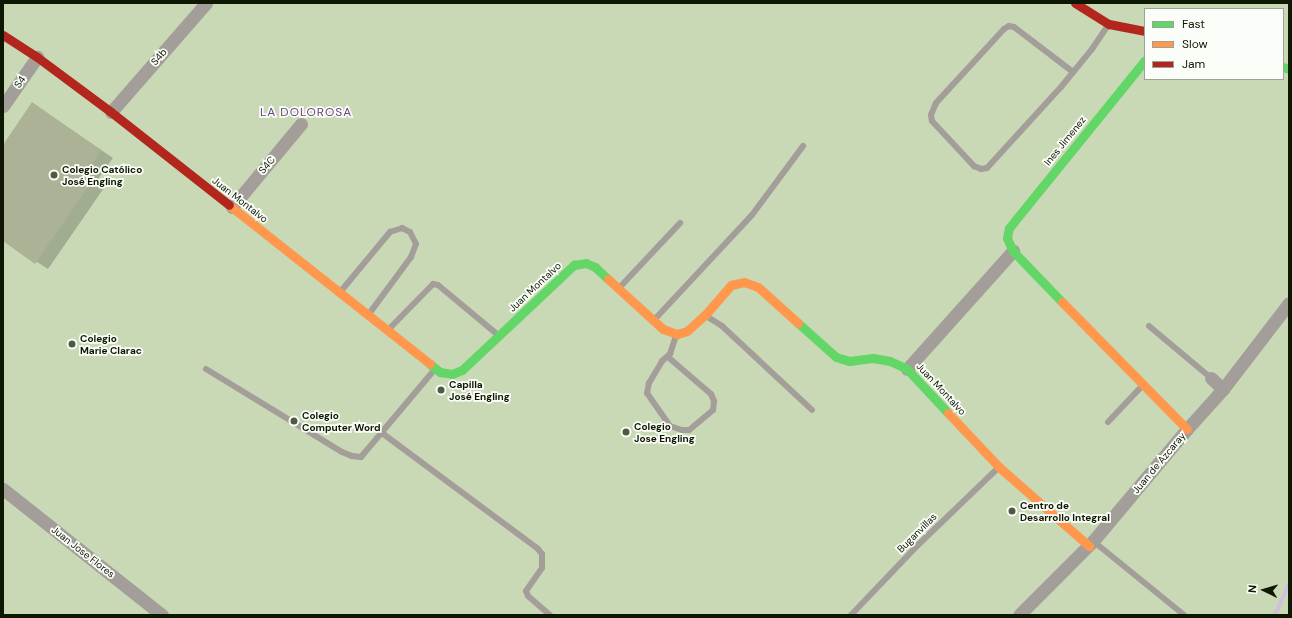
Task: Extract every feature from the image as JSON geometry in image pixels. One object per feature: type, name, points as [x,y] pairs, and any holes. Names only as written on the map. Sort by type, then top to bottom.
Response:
[{"type":"street","name":"S4b","points":[[111,112],[206,3]]},
{"type":"street","points":[[1075,3],[1109,24],[1144,31]]},
{"type":"street","name":"Juan Montalvo","points":[[3,35],[38,57],[111,112],[440,372],[452,374],[462,370],[574,265],[586,263],[595,266],[654,321],[664,329],[677,334],[687,331],[705,315],[731,285],[744,282],[758,287],[836,357],[849,361],[873,358],[890,360],[907,369],[999,467],[1091,543]]},
{"type":"street","name":"S4","points":[[3,106],[38,57]]},
{"type":"street","name":"Ines Jimenez","points":[[1013,251],[1007,238],[1009,228],[1144,61]]},
{"type":"street","name":"S4C","points":[[232,207],[301,124]]},
{"type":"street","points":[[907,369],[1013,251],[1187,429]]},
{"type":"street","name":"Juan de Azcaray","points":[[1019,615],[1091,543],[1187,429],[1223,389],[1289,303]]},
{"type":"street","points":[[1211,378],[1223,389]]},
{"type":"street","name":"Juan Jose Flores","points":[[3,490],[155,613]]},
{"type":"lane","points":[[1073,72],[1014,27],[1009,26],[1004,29],[936,103],[931,115],[932,121],[974,166],[981,169],[988,168],[1073,72],[1092,49],[1109,24]]},
{"type":"lane","points":[[654,321],[752,215],[803,146]]},
{"type":"lane","points":[[619,288],[680,223]]},
{"type":"lane","points":[[340,292],[390,232],[402,228],[410,232],[416,244],[411,257],[369,315]]},
{"type":"lane","points":[[388,330],[433,284],[438,285],[499,336]]},
{"type":"lane","points":[[705,315],[722,326],[812,410]]},
{"type":"lane","points":[[1149,326],[1211,378]]},
{"type":"lane","points":[[668,357],[711,394],[714,401],[713,410],[688,430],[682,430],[670,426],[647,393],[648,383],[662,361],[668,357],[677,334]]},
{"type":"lane","points":[[206,369],[342,452],[352,456],[361,457],[436,368]]},
{"type":"lane","points":[[1108,422],[1144,384]]},
{"type":"lane","points":[[382,433],[538,549],[542,554],[542,568],[526,591],[528,596],[550,615]]},
{"type":"lane","name":"Buganvillas","points":[[851,615],[918,545],[999,467]]},
{"type":"lane","points":[[1091,543],[1184,615]]},
{"type":"building","points":[[32,102],[101,150],[87,172],[95,177],[35,264],[3,241],[3,145]]},
{"type":"waterway","points":[[1275,615],[1289,584]]},
{"type":"traffic: fast","points":[[1062,302],[1013,251],[1007,238],[1009,228],[1144,61]]},
{"type":"traffic: fast","points":[[1284,67],[1289,69]]},
{"type":"traffic: fast","points":[[430,364],[440,372],[452,374],[462,370],[574,265],[586,263],[595,267],[608,279]]},
{"type":"traffic: fast","points":[[798,323],[836,357],[849,361],[873,358],[890,361],[907,369],[948,413]]},
{"type":"traffic: slow","points":[[229,205],[430,364]]},
{"type":"traffic: slow","points":[[608,279],[663,329],[677,334],[687,331],[705,315],[731,285],[744,282],[758,287],[798,323]]},
{"type":"traffic: slow","points":[[1062,302],[1187,429]]},
{"type":"traffic: slow","points":[[948,413],[999,467],[1089,546]]},
{"type":"traffic: jam","points":[[1075,3],[1109,24],[1144,31]]},
{"type":"traffic: jam","points":[[3,35],[37,57],[111,112],[229,205]]},
{"type":"place","name":"Colegio Católico José Engling","points":[[54,175]]},
{"type":"place","name":"Colegio Marie Clarac","points":[[72,344]]},
{"type":"place","name":"Capilla José Engling","points":[[441,390]]},
{"type":"place","name":"Colegio Computer Word","points":[[294,421]]},
{"type":"place","name":"Colegio Jose Engling","points":[[626,432]]},
{"type":"place","name":"Centro de Desarrollo Integral","points":[[1012,511]]},
{"type":"district","name":"LA DOLOROSA","points":[[306,113]]}]
